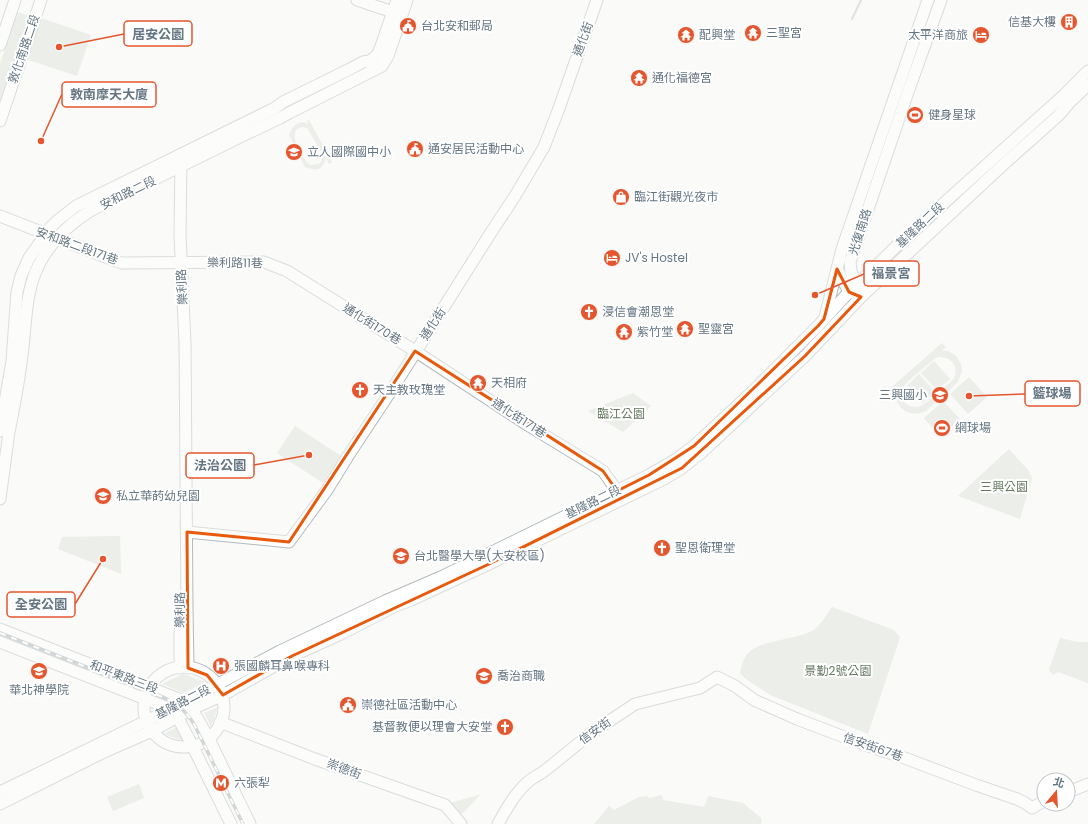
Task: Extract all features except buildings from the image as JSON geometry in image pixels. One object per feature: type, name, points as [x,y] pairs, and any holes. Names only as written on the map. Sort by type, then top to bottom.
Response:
[{"type":"street","name":"敦化南路二段","points":[[0,45],[15,0]]},
{"type":"street","name":"敦化南路二段","points":[[0,121],[41,0]]},
{"type":"street","points":[[357,0],[398,14]]},
{"type":"street","name":"安和路二段","points":[[0,499],[22,356],[31,285],[43,257],[56,238],[76,220],[90,211],[181,161],[280,118],[382,66],[388,56],[398,14],[397,0]]},
{"type":"street","name":"安和路二段","points":[[398,14],[407,0]]},
{"type":"street","name":"通化街","points":[[187,532],[289,542],[327,490],[515,196],[544,147],[597,0]]},
{"type":"street","name":"光復南路","points":[[861,297],[837,269],[857,204],[928,0]]},
{"type":"street","name":"光復南路","points":[[853,288],[850,262],[941,0]]},
{"type":"street","name":"基隆路二段","points":[[0,804],[104,752],[152,731],[174,713],[217,684],[280,650],[385,601],[443,576],[649,475],[675,460],[694,446],[753,391],[818,326],[853,288],[904,239],[1064,95],[1088,71]]},
{"type":"street","name":"基隆路二段","points":[[188,705],[223,695],[292,656],[343,633],[393,607],[489,564],[664,479],[682,468],[805,356],[861,297],[1005,162],[1058,116],[1088,85]]},
{"type":"street","points":[[181,161],[181,263]]},
{"type":"street","name":"安和路二段","points":[[0,431],[12,361],[17,292],[21,276],[29,258],[45,233],[76,206],[155,167],[181,161]]},
{"type":"street","name":"安和路二段171巷","points":[[0,216],[121,263],[181,263]]},
{"type":"street","name":"樂利路11巷","points":[[181,263],[264,262],[287,271],[328,297]]},
{"type":"street","name":"樂利路","points":[[181,263],[185,342],[187,532],[184,668]]},
{"type":"street","name":"樂利路","points":[[181,263],[176,271],[176,308],[179,348],[178,391],[182,539],[180,580],[184,668]]},
{"type":"street","points":[[824,319],[837,269]]},
{"type":"street","name":"通化街170巷","points":[[328,297],[415,351]]},
{"type":"street","name":"通化街171巷","points":[[415,351],[526,424],[603,471],[617,491]]},
{"type":"street","name":"和平東路三段","points":[[0,629],[188,705]]},
{"type":"street","name":"和平東路三段","points":[[0,642],[145,699],[174,713]]},
{"type":"street","points":[[184,668],[201,671],[217,684],[223,695],[224,708],[220,722],[208,737],[192,745],[178,746],[172,745],[160,739],[152,731],[146,721],[144,706],[145,699],[149,688],[162,674],[168,671],[184,668]]},
{"type":"street","name":"信安街67巷","points":[[717,677],[734,686],[754,700],[796,719],[1025,802],[1032,808],[1036,806]]},
{"type":"street","name":"信安街","points":[[498,824],[508,806],[523,787],[609,720],[635,704],[700,688],[717,677]]},
{"type":"street","points":[[188,705],[208,737],[250,824]]},
{"type":"street","points":[[174,713],[192,745],[231,824]]},
{"type":"street","name":"基隆路二段","points":[[0,792],[146,721],[174,713]]},
{"type":"street","name":"崇德街","points":[[220,722],[311,757],[445,805],[461,824]]},
{"type":"street","points":[[1076,789],[1088,784]]},
{"type":"highlighted area","points":[[837,269],[849,292],[861,297],[805,356],[682,468],[489,564],[292,656],[223,695],[207,675],[188,668],[187,532],[289,542],[415,351],[603,471],[617,491],[649,475],[694,446],[818,326],[824,319]]},
{"type":"green space","points":[[17,12],[30,16],[0,106],[0,64]]},
{"type":"green space","points":[[41,18],[91,35],[77,76],[26,59]]},
{"type":"green space","points":[[309,120],[332,162],[329,164],[326,158],[321,168],[318,169],[305,167],[289,135],[298,123],[301,122],[308,124],[307,121]],"holes":[[[302,127],[307,128],[323,155],[319,164],[311,165],[307,163],[296,143],[295,133],[297,129]]]},
{"type":"green space","points":[[942,343],[946,347],[942,351],[948,351],[956,356],[961,364],[962,371],[958,382],[926,411],[914,414],[909,413],[898,404],[895,392],[890,396],[886,392]],"holes":[[[942,357],[950,360],[955,366],[956,374],[954,378],[921,406],[912,407],[906,404],[903,401],[902,395],[902,390],[905,385],[934,359]]]},
{"type":"green space","points":[[934,361],[950,379],[937,390],[921,373]]},
{"type":"green space","points":[[919,374],[935,392],[922,403],[907,386]]},
{"type":"green space","points":[[969,377],[987,397],[968,414],[950,394]]},
{"type":"green space","name":"臨江公園","points":[[633,393],[651,406],[623,432],[588,411]]},
{"type":"green space","name":"網球場","points":[[943,401],[960,419],[941,437],[924,418]]},
{"type":"green space","points":[[295,426],[341,456],[323,483],[277,453]]},
{"type":"green space","name":"三興公園","points":[[1009,449],[1029,471],[1032,478],[1020,519],[958,496]]},
{"type":"green space","points":[[120,536],[121,574],[58,549],[62,537]]},
{"type":"green space","name":"景勤2號公園","points":[[832,607],[894,630],[900,637],[868,734],[770,695],[746,679],[740,673],[745,657],[748,653],[761,645],[810,632],[819,625]]},
{"type":"green space","points":[[1060,638],[1077,642],[1088,642],[1088,683],[1058,672],[1053,675],[1049,670]]},
{"type":"green space","points":[[183,674],[206,682],[184,693],[162,684]]},
{"type":"green space","points":[[218,707],[211,727],[204,713]]},
{"type":"green space","points":[[177,727],[183,741],[163,734]]},
{"type":"green space","points":[[139,784],[144,798],[113,811],[107,797]]},
{"type":"green space","points":[[481,794],[459,817],[447,804]]},
{"type":"green space","points":[[662,795],[663,800],[704,807],[708,796],[743,803],[762,819],[762,822],[761,824],[594,824],[609,806],[614,810],[639,797],[648,796],[649,798]]},
{"type":"waterway","points":[[852,19],[861,0]]},
{"type":"railway","points":[[0,633],[165,698],[178,706],[185,712],[194,724],[243,824]]},
{"type":"place","name":"信基大樓","points":[[1069,22]]},
{"type":"place","name":"台北安和郵局","points":[[408,26]]},
{"type":"place","name":"三聖宮","points":[[753,33]]},
{"type":"place","name":"配興堂","points":[[686,35]]},
{"type":"place","name":"太平洋商旅","points":[[981,35]]},
{"type":"place","name":"居安公園","points":[[59,47]]},
{"type":"place","name":"通化福德宮","points":[[639,78]]},
{"type":"place","name":"健身星球","points":[[915,115]]},
{"type":"place","name":"敦南摩天大廈","points":[[41,141]]},
{"type":"place","name":"通安居民活動中心","points":[[415,149]]},
{"type":"place","name":"立人國際國中小","points":[[294,152]]},
{"type":"place","name":"臨江街觀光夜市","points":[[621,197]]},
{"type":"place","name":"JV's Hostel","points":[[612,258]]},
{"type":"place","name":"福景宮","points":[[815,295]]},
{"type":"place","name":"浸信會潮恩堂","points":[[589,312]]},
{"type":"place","name":"聖靈宮","points":[[685,329]]},
{"type":"place","name":"紫竹堂","points":[[624,332]]},
{"type":"place","name":"天相府","points":[[478,383]]},
{"type":"place","name":"天主教玫瑰堂","points":[[360,390]]},
{"type":"place","name":"三興國小","points":[[940,395]]},
{"type":"place","name":"籃球場","points":[[969,396]]},
{"type":"place","name":"網球場","points":[[942,428]]},
{"type":"place","name":"法治公園","points":[[309,455]]},
{"type":"place","name":"私立華菂幼兒園","points":[[103,496]]},
{"type":"place","name":"聖恩衛理堂","points":[[662,548]]},
{"type":"place","name":"台北醫學大學(大安校區)","points":[[401,556]]},
{"type":"place","name":"全安公園","points":[[103,559]]},
{"type":"place","name":"張國麟耳鼻喉專科","points":[[221,666]]},
{"type":"place","name":"華北神學院","points":[[39,671]]},
{"type":"place","name":"喬治商職","points":[[484,676]]},
{"type":"place","name":"崇德社區活動中心","points":[[348,705]]},
{"type":"place","name":"基督教便以理會大安堂","points":[[505,727]]},
{"type":"place","name":"六張犁","points":[[221,783]]}]
